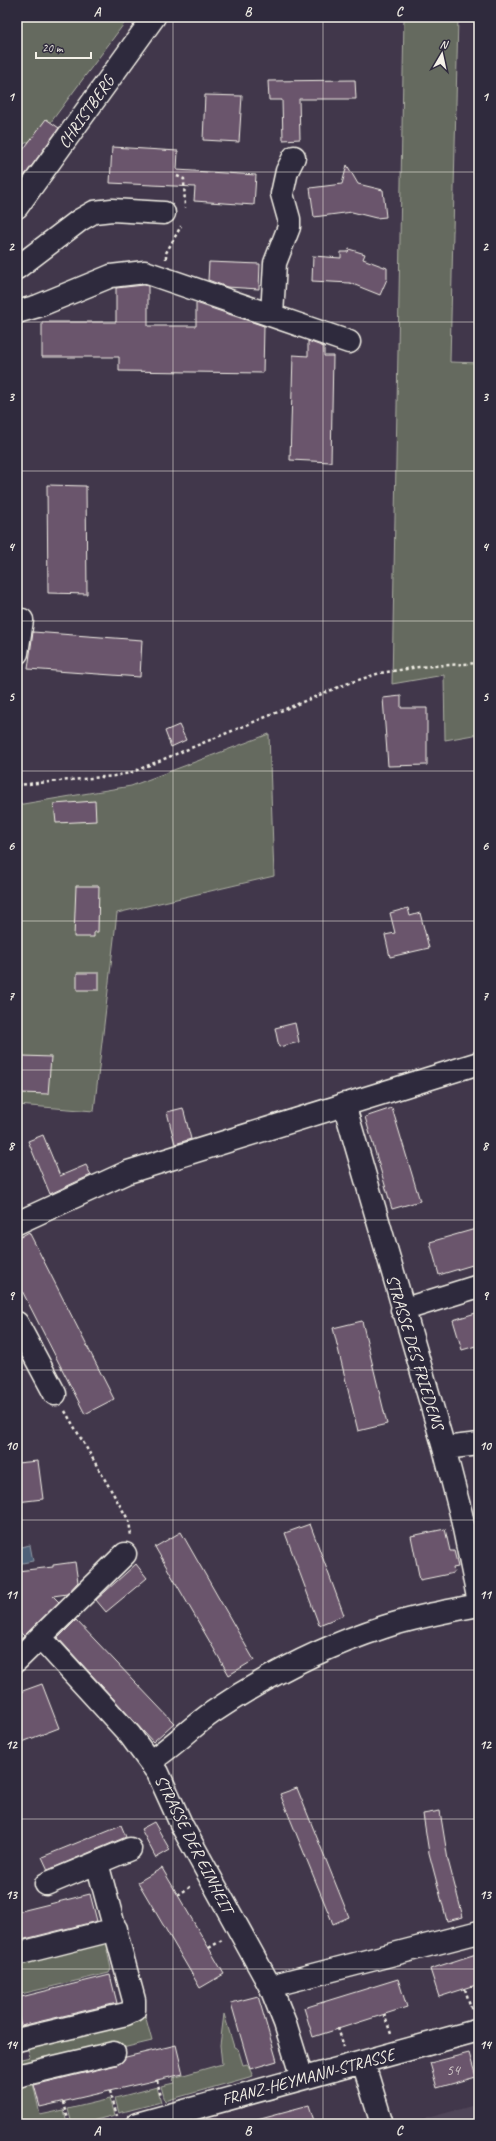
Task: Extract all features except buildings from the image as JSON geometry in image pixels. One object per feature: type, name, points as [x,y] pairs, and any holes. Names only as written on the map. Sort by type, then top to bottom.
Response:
[{"type":"street","name":"CHRISTBERG","points":[[17,207],[154,17]]},
{"type":"street","points":[[272,315],[275,263],[289,227],[289,219],[282,194],[287,171],[294,157]]},
{"type":"street","points":[[17,268],[80,220],[94,212],[119,210],[173,218]]},
{"type":"street","points":[[17,312],[38,306],[111,276],[145,272],[349,342]]},
{"type":"street","points":[[17,653],[22,620]]},
{"type":"street","points":[[17,1223],[128,1172],[479,1063]]},
{"type":"street","name":"STRASSE DES FRIEDENS","points":[[344,1104],[402,1310],[444,1448],[463,1521],[479,1604]]},
{"type":"street","points":[[402,1310],[479,1286]]},
{"type":"street","points":[[17,1322],[55,1394]]},
{"type":"street","points":[[444,1448],[479,1444]]},
{"type":"street","points":[[17,1660],[125,1554]]},
{"type":"street","points":[[150,1761],[167,1750],[211,1713],[282,1669],[357,1636],[428,1615],[479,1604]]},
{"type":"street","name":"STRASSE DER EINHEIT","points":[[41,1638],[130,1735],[150,1761],[182,1826],[271,1988],[285,2023],[302,2078]]},
{"type":"street","points":[[46,1884],[130,1849]]},
{"type":"street","points":[[17,2040],[126,2014],[134,2010],[134,2000],[97,1863]]},
{"type":"street","points":[[17,1954],[116,1929]]},
{"type":"street","points":[[271,1988],[282,1983],[479,1932]]},
{"type":"street","name":"FRANZ-HEYMANN-STRASSE","points":[[137,2124],[302,2078],[354,2057],[476,2024]]},
{"type":"street","points":[[17,2076],[114,2053]]},
{"type":"street","points":[[354,2057],[382,2124]]},
{"type":"path","points":[[162,277],[166,267],[166,253],[173,218],[183,212],[185,208],[184,179],[177,176]]},
{"type":"path","points":[[17,785],[126,774],[346,684],[380,673],[419,667],[479,663]]},
{"type":"path","points":[[55,1394],[129,1521],[131,1538],[125,1554]]},
{"type":"path","points":[[178,1895],[196,1884]]},
{"type":"path","points":[[465,1989],[476,2024]]},
{"type":"path","points":[[384,2014],[392,2039]]},
{"type":"path","points":[[338,2028],[354,2057]]},
{"type":"path","points":[[157,2080],[163,2103]]},
{"type":"path","points":[[110,2091],[117,2116]]},
{"type":"path","points":[[64,2102],[70,2124]]},
{"type":"shaded area","points":[[479,2104],[479,2124],[405,2124]]},
{"type":"green space","points":[[17,17],[129,17],[42,134],[17,148]]},
{"type":"green space","points":[[404,17],[458,17],[450,362],[479,363],[479,734],[445,740],[444,675],[392,684]]},
{"type":"green space","points":[[269,734],[274,876],[117,913],[94,1111],[17,1105],[17,805],[131,786]]},
{"type":"green space","points":[[107,1937],[112,1948],[107,1950],[111,1969],[109,1973],[17,1995],[17,1959]]},
{"type":"green space","points":[[224,2014],[234,2047],[238,2049],[243,2065],[247,2064],[253,2076],[165,2101],[161,2086],[174,2083],[173,2078],[222,2064],[220,2045]]},
{"type":"green space","points":[[145,2015],[152,2041],[30,2070],[40,2115],[64,2110],[67,2124],[22,2124],[17,2109],[17,2060],[30,2057],[27,2043]]},
{"type":"green space","points":[[157,2087],[161,2102],[119,2113],[115,2098]]},
{"type":"green space","points":[[110,2099],[115,2115],[80,2124],[72,2124],[68,2109]]},
{"type":"water","points":[[30,1545],[33,1561],[17,1564],[17,1548]]}]
